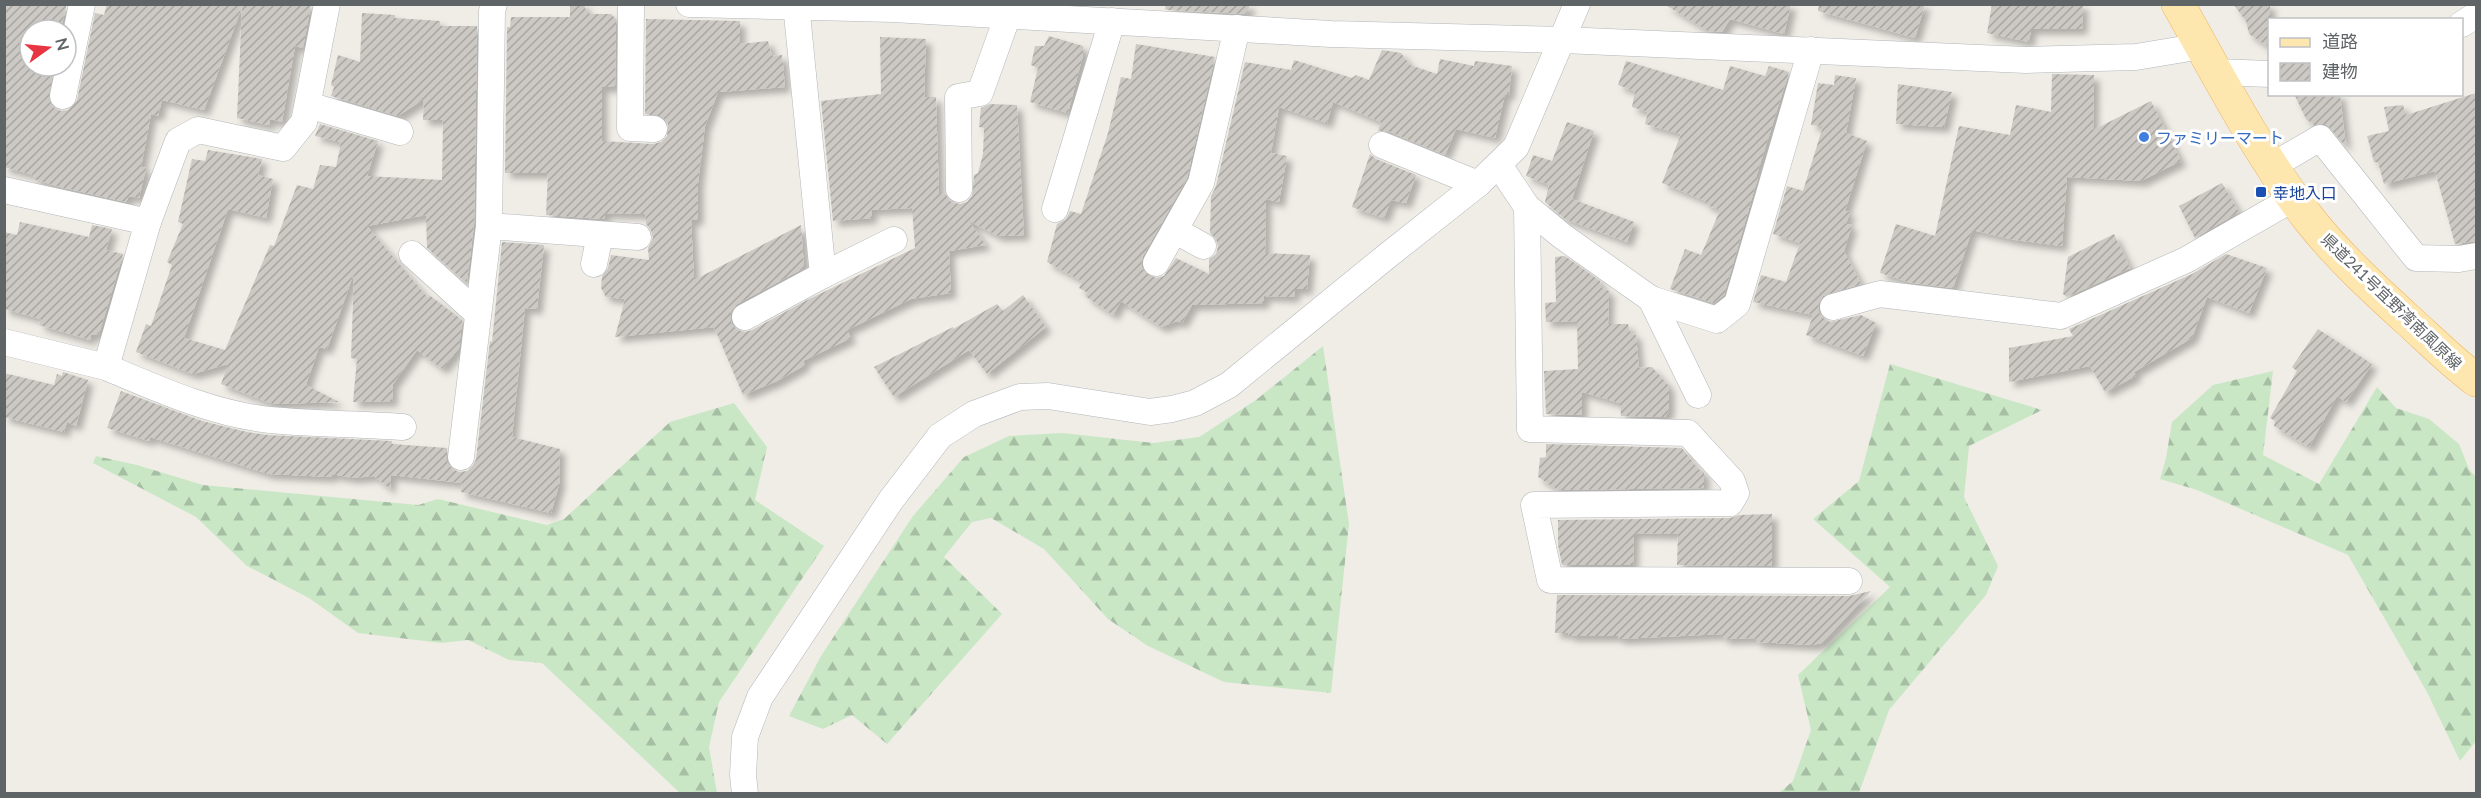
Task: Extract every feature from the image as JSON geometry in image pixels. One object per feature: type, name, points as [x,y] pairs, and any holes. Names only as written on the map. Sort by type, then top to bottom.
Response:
[{"type":"main road","name":"県道241号宜野湾南風原線","points":[[2178,4],[2272,166],[2309,219],[2343,259],[2476,380]]},
{"type":"street","points":[[63,96],[82,4]]},
{"type":"street","points":[[106,367],[148,222],[178,141],[198,130],[283,148],[304,122],[327,4]]},
{"type":"street","points":[[461,458],[489,226],[492,11],[494,4]]},
{"type":"street","points":[[631,4],[631,129]]},
{"type":"street","points":[[689,4],[1019,10],[1112,21],[1331,34],[1563,40],[2026,60],[2136,57],[2209,59],[2268,74]]},
{"type":"street","points":[[745,794],[743,775],[745,737],[760,697],[891,500],[940,436],[974,414],[1020,397],[1048,396],[1150,412],[1195,403],[1229,385],[1478,184],[1516,147],[1577,4]]},
{"type":"street","points":[[796,6],[823,275]]},
{"type":"street","points":[[959,189],[958,97],[980,93],[1019,10]]},
{"type":"street","points":[[2463,23],[2476,15]]},
{"type":"street","points":[[1055,209],[1112,21]]},
{"type":"street","points":[[1156,263],[1201,183],[1237,28]]},
{"type":"street","points":[[1499,165],[1527,207],[1562,236],[1651,299],[1717,320],[1737,304],[1811,50]]},
{"type":"street","points":[[308,105],[400,132]]},
{"type":"street","points":[[2272,166],[2320,138],[2416,258],[2459,259],[2476,256]]},
{"type":"street","points":[[1382,145],[1478,184]]},
{"type":"street","points":[[4,190],[148,222]]},
{"type":"street","points":[[1833,307],[1880,294],[2061,316],[2186,260],[2294,198]]},
{"type":"street","points":[[1527,207],[1530,429],[1688,433],[1732,481],[1736,493],[1730,503],[1534,505],[1550,580],[1849,581]]},
{"type":"street","points":[[489,226],[638,237]]},
{"type":"street","points":[[1176,231],[1203,246]]},
{"type":"street","points":[[594,264],[600,235]]},
{"type":"street","points":[[745,317],[894,240]]},
{"type":"street","points":[[412,254],[478,314]]},
{"type":"street","points":[[1651,299],[1698,395]]},
{"type":"street","points":[[4,342],[106,367],[163,391],[220,410],[269,420],[403,427]]},
{"type":"green space","points":[[1323,346],[1349,524],[1331,693],[1224,682],[1148,646],[1108,619],[1044,549],[991,518],[972,522],[944,557],[1002,614],[887,744],[852,715],[823,729],[789,716],[821,656],[913,516],[964,457],[1009,436],[1062,433],[1154,443],[1199,437],[1256,400]]},
{"type":"green space","points":[[1890,364],[2042,410],[1969,446],[1964,497],[1998,566],[1986,595],[1889,710],[1859,793],[1779,793],[1793,781],[1811,730],[1798,675],[1890,587],[1813,519],[1859,481]]},
{"type":"green space","points":[[2273,371],[2263,455],[2319,484],[2377,387],[2396,408],[2429,419],[2459,444],[2469,469],[2476,477],[2476,741],[2460,761],[2427,692],[2348,555],[2197,490],[2160,479],[2172,422],[2213,385]]},
{"type":"green space","points":[[734,403],[767,447],[755,500],[824,546],[719,702],[709,747],[717,793],[680,793],[542,663],[509,660],[468,640],[441,643],[358,633],[309,598],[247,566],[196,517],[93,463],[96,456],[137,465],[203,485],[418,505],[438,499],[547,525],[564,519],[670,422]]},
{"type":"building","points":[[4,4],[66,6],[64,18],[18,18],[18,78],[52,78],[49,100],[54,108],[61,111],[68,110],[77,100],[95,13],[104,15],[107,4],[311,4],[303,48],[295,46],[282,122],[270,119],[269,125],[237,118],[242,7],[204,110],[162,100],[158,116],[151,114],[141,167],[146,168],[139,198],[129,196],[126,202],[33,179],[34,175],[4,167]]},
{"type":"building","points":[[570,4],[584,4],[587,14],[611,14],[616,19],[615,87],[602,87],[602,141],[653,144],[661,142],[667,136],[668,123],[662,117],[645,114],[646,19],[740,21],[740,44],[768,41],[772,56],[782,55],[785,87],[718,92],[705,126],[698,183],[698,220],[691,220],[694,280],[801,225],[804,268],[737,304],[730,317],[732,325],[738,330],[745,332],[752,330],[807,300],[915,248],[912,208],[871,210],[872,218],[833,221],[821,101],[881,94],[880,37],[926,39],[924,97],[936,97],[939,197],[945,193],[951,202],[960,204],[967,202],[972,196],[974,175],[978,173],[983,154],[984,128],[979,127],[981,108],[990,104],[1017,105],[1024,235],[998,236],[969,221],[986,245],[949,251],[951,293],[911,299],[847,330],[851,338],[803,361],[805,365],[777,381],[743,395],[714,327],[615,337],[625,299],[606,297],[601,288],[602,276],[608,268],[611,255],[649,260],[648,248],[653,238],[646,224],[645,214],[605,213],[604,219],[546,215],[548,173],[505,173],[507,27],[510,27],[511,17],[570,17]]},
{"type":"building","points":[[1166,4],[1250,4],[1247,14],[1168,10],[1165,9]]},
{"type":"building","points":[[1664,4],[1791,4],[1784,34],[1730,19],[1722,32],[1708,31]]},
{"type":"building","points":[[1819,4],[1925,4],[1915,38],[1818,11]]},
{"type":"building","points":[[1992,4],[2083,4],[2082,29],[2031,29],[2029,42],[1987,33]]},
{"type":"building","points":[[2233,4],[2270,4],[2268,47],[2249,34],[2246,21]]},
{"type":"building","points":[[362,13],[440,21],[440,26],[477,26],[474,225],[467,281],[464,281],[427,248],[426,215],[367,226],[429,299],[429,295],[462,320],[459,348],[442,369],[417,350],[393,384],[392,401],[353,402],[357,359],[351,358],[354,273],[327,349],[319,347],[306,385],[339,402],[273,404],[221,384],[228,364],[193,374],[136,352],[146,324],[151,326],[172,265],[167,262],[183,224],[178,222],[192,159],[205,161],[208,150],[262,159],[258,175],[273,179],[266,218],[228,209],[184,338],[225,350],[270,245],[274,246],[297,185],[313,189],[320,165],[336,167],[341,142],[315,136],[320,124],[378,141],[367,176],[442,180],[443,120],[423,120],[424,99],[398,116],[331,96],[334,87],[331,85],[338,55],[360,62]]},
{"type":"building","points":[[1049,36],[1083,46],[1083,55],[1068,113],[1030,102],[1038,68],[1031,65],[1035,46],[1044,46]]},
{"type":"building","points":[[1136,44],[1215,57],[1187,178],[1143,256],[1141,264],[1143,271],[1156,278],[1164,276],[1176,258],[1209,274],[1209,259],[1216,254],[1218,246],[1216,239],[1210,233],[1211,196],[1216,186],[1245,62],[1291,70],[1294,60],[1352,78],[1356,75],[1369,80],[1382,50],[1401,53],[1410,65],[1437,74],[1440,59],[1474,66],[1475,61],[1512,66],[1509,95],[1505,94],[1495,138],[1456,129],[1445,155],[1388,131],[1378,131],[1381,122],[1333,102],[1327,123],[1279,107],[1271,153],[1287,156],[1279,202],[1266,199],[1265,253],[1310,255],[1307,289],[1295,289],[1294,297],[1264,296],[1264,303],[1192,305],[1182,323],[1177,321],[1161,327],[1121,301],[1113,315],[1085,296],[1088,293],[1079,288],[1082,281],[1047,262],[1057,224],[1066,219],[1070,211],[1081,214],[1108,133],[1121,77],[1131,79]]},
{"type":"building","points":[[1626,61],[1723,90],[1730,66],[1765,76],[1769,66],[1789,72],[1756,177],[1758,177],[1724,295],[1714,303],[1670,289],[1685,249],[1701,255],[1720,210],[1705,204],[1706,201],[1662,183],[1681,134],[1645,124],[1648,112],[1632,107],[1635,91],[1618,85]]},
{"type":"building","points":[[2052,74],[2094,75],[2093,130],[2151,101],[2181,161],[2141,181],[2067,177],[2062,246],[2015,240],[1972,230],[1953,288],[1912,283],[1880,273],[1896,224],[1935,236],[1959,126],[2010,135],[2016,105],[2051,112]]},
{"type":"building","points":[[1835,75],[1856,78],[1846,133],[1867,141],[1845,211],[1850,212],[1846,224],[1852,225],[1844,251],[1861,284],[1823,296],[1818,310],[1822,317],[1830,322],[1861,315],[1876,323],[1863,356],[1806,335],[1813,315],[1753,302],[1761,275],[1786,282],[1800,243],[1773,234],[1787,186],[1803,191],[1823,126],[1811,125],[1818,83],[1834,85]]},
{"type":"building","points":[[1898,84],[1952,92],[1944,127],[1896,124]]},
{"type":"building","points":[[2476,93],[2476,241],[2455,244],[2435,171],[2384,184],[2378,162],[2374,162],[2367,136],[2389,131],[2384,107],[2403,105],[2406,115]]},
{"type":"building","points":[[2295,96],[2340,96],[2346,147],[2327,125],[2314,125],[2306,119]]},
{"type":"building","points":[[1567,122],[1594,131],[1572,199],[1634,222],[1627,242],[1565,219],[1545,202],[1549,185],[1526,176],[1533,155],[1552,161]]},
{"type":"building","points":[[1370,154],[1376,159],[1416,175],[1406,203],[1391,200],[1384,218],[1352,207]]},
{"type":"building","points":[[2222,183],[2239,212],[2195,238],[2179,206]]},
{"type":"building","points":[[20,222],[89,237],[92,225],[112,229],[106,250],[123,254],[99,334],[91,335],[90,340],[39,325],[41,319],[4,309],[4,232],[17,235]]},
{"type":"building","points":[[2114,234],[2130,268],[2067,297],[2063,294],[2068,257]]},
{"type":"building","points":[[502,242],[544,245],[537,309],[525,308],[512,437],[560,449],[560,481],[551,513],[461,492],[462,483],[391,475],[390,489],[374,476],[353,478],[332,474],[332,477],[269,474],[150,437],[149,441],[107,428],[121,391],[202,421],[247,432],[392,441],[392,444],[447,448],[447,462],[452,469],[459,472],[467,471],[476,459],[490,341],[492,342]]},
{"type":"building","points":[[2226,254],[2267,268],[2249,313],[2207,297],[2192,338],[2134,372],[2136,376],[2105,392],[2090,366],[2009,382],[2009,348],[2073,336],[2069,329],[2192,274]]},
{"type":"building","points":[[1565,256],[1600,281],[1601,287],[1609,291],[1608,324],[1628,324],[1630,332],[1636,335],[1639,368],[1652,367],[1669,386],[1669,410],[1665,417],[1621,416],[1620,403],[1582,392],[1582,415],[1546,414],[1544,371],[1578,369],[1577,321],[1546,322],[1545,303],[1556,302],[1555,257]]},
{"type":"building","points":[[1023,295],[1046,327],[987,374],[969,350],[894,397],[874,367],[953,327],[953,329],[997,304],[1003,311]]},
{"type":"building","points":[[2318,329],[2372,364],[2346,402],[2337,396],[2309,447],[2274,426],[2275,421],[2270,418],[2297,371],[2292,367]]},
{"type":"building","points":[[63,372],[88,380],[76,426],[67,422],[64,432],[4,417],[4,373],[54,385],[57,374],[62,376]]},
{"type":"building","points":[[1546,444],[1682,448],[1698,469],[1704,472],[1704,488],[1558,490],[1538,477],[1540,458],[1546,457]]},
{"type":"building","points":[[1772,514],[1772,566],[1677,565],[1678,534],[1634,533],[1633,565],[1562,565],[1558,545],[1558,520],[1730,518],[1739,515]]},
{"type":"building","points":[[1871,591],[1822,643],[1812,645],[1756,642],[1756,638],[1723,639],[1723,634],[1619,639],[1618,636],[1569,636],[1568,633],[1555,633],[1557,595],[1849,596]]},
{"type":"place","name":"ファミリーマート","points":[[2144,137]]},
{"type":"place","name":"幸地入口","points":[[2261,192]]}]
